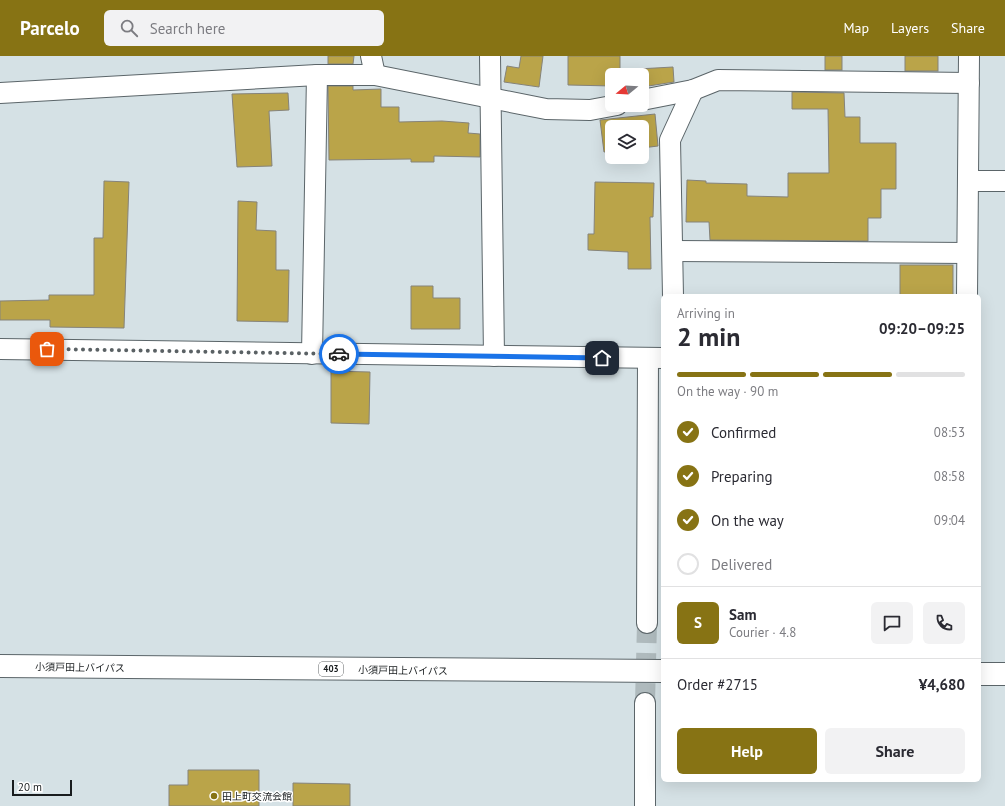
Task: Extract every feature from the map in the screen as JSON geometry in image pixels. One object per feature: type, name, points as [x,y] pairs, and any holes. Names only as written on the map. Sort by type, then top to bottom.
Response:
[{"type":"highway","name":"小須戸田上バイパス","points":[[0,666],[661,672]]},
{"type":"highway","points":[[981,674],[1005,674]]},
{"type":"street","points":[[490,56],[494,356]]},
{"type":"street","points":[[968,294],[969,56]]},
{"type":"street","points":[[0,93],[317,75],[373,65],[491,97],[546,109],[590,110],[605,107]]},
{"type":"street","points":[[312,354],[317,75]]},
{"type":"street","points":[[649,99],[692,90],[718,80],[969,83]]},
{"type":"street","points":[[673,294],[670,140],[692,90]]},
{"type":"street","points":[[968,181],[1005,181]]},
{"type":"street","points":[[673,252],[967,253]]},
{"type":"street","points":[[0,349],[656,358],[647,623]]},
{"type":"street","points":[[645,703],[645,806]]},
{"type":"building","points":[[328,56],[354,56],[353,64],[328,64]]},
{"type":"building","points":[[521,56],[543,56],[539,87],[504,82],[507,66],[519,68]]},
{"type":"building","points":[[568,56],[620,56],[620,68],[605,68],[605,86],[568,85]]},
{"type":"building","points":[[825,56],[842,56],[842,70],[825,70]]},
{"type":"building","points":[[905,56],[938,56],[938,71],[905,71]]},
{"type":"building","points":[[673,67],[674,82],[649,86],[649,68]]},
{"type":"building","points":[[328,86],[353,86],[353,90],[381,89],[381,107],[399,107],[399,122],[442,121],[469,123],[468,133],[480,134],[480,157],[434,156],[434,162],[411,162],[411,159],[329,160]]},
{"type":"building","points":[[792,92],[844,93],[845,117],[860,117],[860,143],[896,143],[896,189],[881,189],[881,218],[868,218],[868,241],[710,240],[709,222],[686,222],[687,180],[706,181],[706,183],[747,184],[747,196],[788,197],[788,173],[829,173],[828,109],[792,109]]},
{"type":"building","points":[[288,93],[289,110],[269,111],[272,166],[237,167],[232,94]]},
{"type":"building","points":[[655,114],[658,146],[649,147],[649,120],[605,120],[604,152],[600,120]]},
{"type":"building","points":[[104,181],[129,182],[124,328],[50,327],[50,320],[0,320],[0,301],[49,300],[49,295],[94,295],[94,238],[103,238]]},
{"type":"building","points":[[595,182],[654,183],[653,217],[650,217],[651,269],[628,269],[628,252],[588,250],[588,234],[594,234]]},
{"type":"building","points":[[238,201],[257,202],[256,230],[276,231],[276,270],[289,270],[288,322],[237,321]]},
{"type":"building","points":[[900,265],[953,265],[953,294],[900,294]]},
{"type":"building","points":[[411,286],[433,286],[433,298],[460,298],[460,329],[411,329]]},
{"type":"building","points":[[331,371],[370,372],[369,424],[331,423]]},
{"type":"building","name":"田上町交流会館","points":[[188,770],[259,770],[259,806],[169,806],[169,785],[188,785]]},
{"type":"building","points":[[293,783],[350,784],[350,806],[293,806]]},
{"type":"tunnel","points":[[645,703],[647,623]]},
{"type":"way so far","points":[[47,349],[339,354]]},
{"type":"place","name":"田上町交流会館","points":[[214,796]]},
{"type":"route","points":[[339,354],[602,358]]}]
